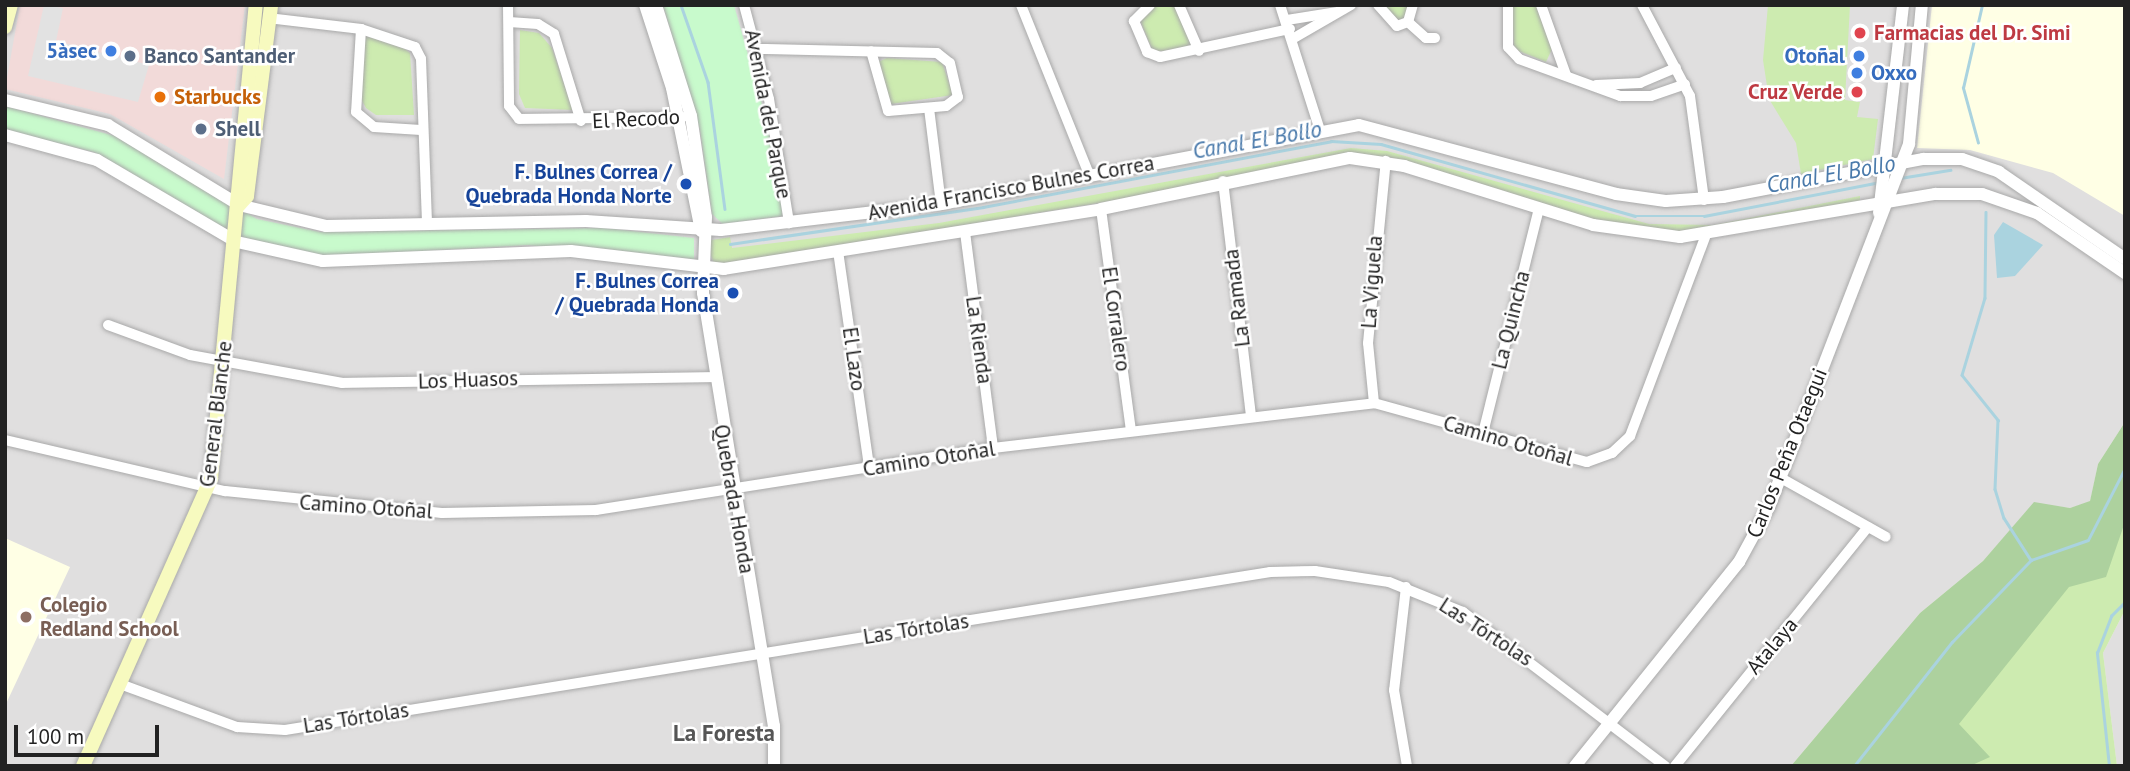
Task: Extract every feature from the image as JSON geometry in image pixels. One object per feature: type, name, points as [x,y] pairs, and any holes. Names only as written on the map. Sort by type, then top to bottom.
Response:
[{"type":"main road","points":[[5,26],[11,5]]},
{"type":"main road","name":"General Blanche","points":[[83,766],[208,488],[236,242],[239,205],[234,190],[256,5]]},
{"type":"main road","name":"General Blanche","points":[[239,205],[247,196],[259,73],[269,12]]},
{"type":"main road","points":[[252,27],[259,73]]},
{"type":"main road","points":[[245,84],[253,127]]},
{"type":"street","name":"El Recodo","points":[[508,5],[515,116],[528,123],[685,116]]},
{"type":"street","points":[[645,5],[685,116]]},
{"type":"street","points":[[656,5],[685,116]]},
{"type":"street","name":"Avenida del Parque","points":[[744,5],[758,50],[789,223]]},
{"type":"street","points":[[1021,5],[1090,177]]},
{"type":"street","points":[[1150,5],[1134,21],[1147,52],[1160,57],[1199,51],[1291,29],[1351,5]]},
{"type":"street","points":[[1179,5],[1199,51]]},
{"type":"street","points":[[1280,5],[1291,29],[1319,127]]},
{"type":"street","points":[[1378,5],[1391,24],[1408,22],[1426,38],[1435,38]]},
{"type":"street","points":[[1408,22],[1413,5]]},
{"type":"street","points":[[1507,5],[1511,55],[1592,85],[1641,97],[1685,84]]},
{"type":"street","points":[[1541,5],[1566,75]]},
{"type":"street","points":[[1642,5],[1685,84],[1704,200]]},
{"type":"street","name":"Carlos Peña Otaegui","points":[[1884,203],[1903,5]]},
{"type":"street","name":"Carlos Peña Otaegui","points":[[1575,766],[1608,721],[1739,562],[1781,478],[1884,203],[1902,167],[1922,5]]},
{"type":"street","points":[[269,12],[400,37],[418,53],[426,224]]},
{"type":"street","points":[[1291,29],[1337,12]]},
{"type":"street","name":"El Recodo","points":[[509,22],[538,24],[554,34],[581,121]]},
{"type":"street","points":[[361,29],[356,112],[374,127],[421,130]]},
{"type":"street","points":[[758,50],[871,51],[946,58],[959,95],[950,105],[884,108],[871,51]]},
{"type":"street","points":[[1543,67],[1557,51]]},
{"type":"street","points":[[1592,85],[1640,83],[1676,68]]},
{"type":"street","name":"Avenida Francisco Bulnes Correa","points":[[5,100],[108,125],[239,205],[317,225],[586,220],[701,231],[941,204],[1090,177],[1319,127],[1388,128],[1616,194],[1704,200],[1950,158],[1992,169],[2125,259]]},
{"type":"street","points":[[929,108],[941,204]]},
{"type":"street","name":"Quebrada Honda","points":[[685,116],[693,216],[701,231],[702,269],[714,377],[731,492],[761,653],[774,766]]},
{"type":"street","name":"Avenida Francisco Bulnes Correa","points":[[5,135],[97,160],[236,242],[323,261],[571,251],[702,269],[965,232],[1101,209],[1332,159],[1386,161],[1539,208],[1630,232],[1704,237],[1951,192],[1998,197],[2037,213],[2125,273]]},
{"type":"street","name":"La Viguela","points":[[1374,403],[1368,343],[1386,161]]},
{"type":"street","name":"La Ramada","points":[[1223,181],[1251,415]]},
{"type":"street","name":"La Quincha","points":[[1483,433],[1539,208]]},
{"type":"street","name":"El Corralero","points":[[1101,209],[1131,430]]},
{"type":"street","name":"La Rienda","points":[[965,232],[993,449]]},
{"type":"street","name":"Camino Otoñal","points":[[5,440],[208,488],[314,505],[442,513],[596,510],[731,492],[869,467],[1131,430],[1374,403],[1483,433],[1568,461],[1596,460],[1619,448],[1630,436],[1704,237]]},
{"type":"street","name":"El Lazo","points":[[838,251],[869,467]]},
{"type":"street","name":"Los Huasos","points":[[108,325],[223,363],[367,384],[714,377]]},
{"type":"street","points":[[1781,478],[1886,537]]},
{"type":"street","name":"Atalaya","points":[[1675,766],[1868,527]]},
{"type":"street","name":"Las Tórtolas","points":[[120,684],[223,723],[273,730],[1270,572],[1334,572],[1406,587],[1483,625],[1665,766]]},
{"type":"street","points":[[1406,587],[1394,690],[1407,766]]},
{"type":"shaded area","points":[[5,5],[2125,5],[2125,422],[2098,464],[2090,502],[2070,508],[2034,503],[1983,561],[1920,613],[1791,766],[5,766]]},
{"type":"shaded area","points":[[20,5],[245,5],[224,179],[110,114],[5,89]]},
{"type":"shaded area","points":[[44,5],[63,8],[56,41],[149,65],[138,102],[28,76]]},
{"type":"shaded area","points":[[1932,5],[2125,5],[2125,216],[2053,173],[1970,150],[1917,148]]},
{"type":"shaded area","name":"Colegio Redland School","points":[[5,538],[70,567],[5,706]]},
{"type":"shaded area","points":[[2125,610],[2125,766],[2117,766],[2103,653]]},
{"type":"green space","points":[[663,5],[734,5],[768,125],[783,216],[723,224],[712,214],[700,130]]},
{"type":"green space","points":[[1175,5],[1197,47],[1153,52],[1140,20],[1144,8]]},
{"type":"green space","points":[[1384,5],[1409,5],[1404,22],[1392,18]]},
{"type":"green space","points":[[1512,5],[1537,5],[1552,49],[1546,62],[1514,49]]},
{"type":"green space","points":[[1768,5],[1850,5],[1845,100],[1860,102],[1857,117],[1878,119],[1873,159],[1801,174],[1796,143],[1769,99],[1763,60]]},
{"type":"green space","points":[[520,30],[539,33],[552,48],[573,110],[525,108],[519,94]]},
{"type":"green space","points":[[362,35],[396,42],[410,53],[414,115],[376,115],[366,108],[360,97]]},
{"type":"green space","points":[[887,58],[942,62],[953,95],[891,104],[878,62]]},
{"type":"green space","points":[[5,106],[126,139],[257,219],[320,232],[605,228],[694,238],[694,264],[528,245],[322,257],[241,238],[94,152],[5,130]]},
{"type":"green space","points":[[1351,148],[1387,151],[1649,224],[1713,225],[1860,196],[1860,204],[1733,231],[1631,231],[1386,156],[751,260],[714,264],[706,241],[730,237],[732,248],[939,223]]},
{"type":"green space","points":[[2125,422],[2125,522],[2106,577],[2069,587],[1959,724],[1990,757],[1970,766],[1791,766],[1920,613],[1983,561],[2034,502],[2070,508],[2090,501],[2098,464]]},
{"type":"green space","points":[[2125,524],[2125,610],[2103,653],[2117,766],[1883,766],[2031,597],[2101,562]]},
{"type":"water","points":[[2003,222],[2043,245],[2015,276],[1997,278],[1994,235]]},
{"type":"waterway","points":[[681,5],[708,82],[725,209]]},
{"type":"waterway","points":[[1978,143],[1963,88],[1982,5]]},
{"type":"waterway","name":"Canal El Bollo","points":[[730,244],[983,207],[1331,141],[1381,144],[1635,216],[1704,216],[1880,182]]},
{"type":"waterway","name":"Canal El Bollo","points":[[1900,178],[1950,170]]},
{"type":"waterway","points":[[1986,212],[1985,298],[1962,375],[1998,420],[1995,489],[2004,518],[2031,560]]},
{"type":"waterway","points":[[1854,766],[1952,642],[2031,560],[2088,540],[2125,468]]},
{"type":"waterway","name":"Canal El Bollo","points":[[2109,766],[2097,653],[2111,616],[2125,602]]},
{"type":"place","name":"Farmacias del Dr. Simi","points":[[1860,33]]},
{"type":"place","name":"5àsec","points":[[111,51]]},
{"type":"place","name":"Banco Santander","points":[[130,56]]},
{"type":"place","name":"Otoñal","points":[[1859,56]]},
{"type":"place","name":"Oxxo","points":[[1857,73]]},
{"type":"place","name":"Cruz Verde","points":[[1857,92]]},
{"type":"place","name":"Starbucks","points":[[160,97]]},
{"type":"place","name":"Shell","points":[[201,129]]},
{"type":"place","name":"F. Bulnes Correa / Quebrada Honda Norte","points":[[686,184]]},
{"type":"place","name":"F. Bulnes Correa / Quebrada Honda","points":[[733,293]]},
{"type":"place","name":"Colegio Redland School","points":[[26,617]]},
{"type":"district","name":"La Foresta","points":[[724,733]]}]
